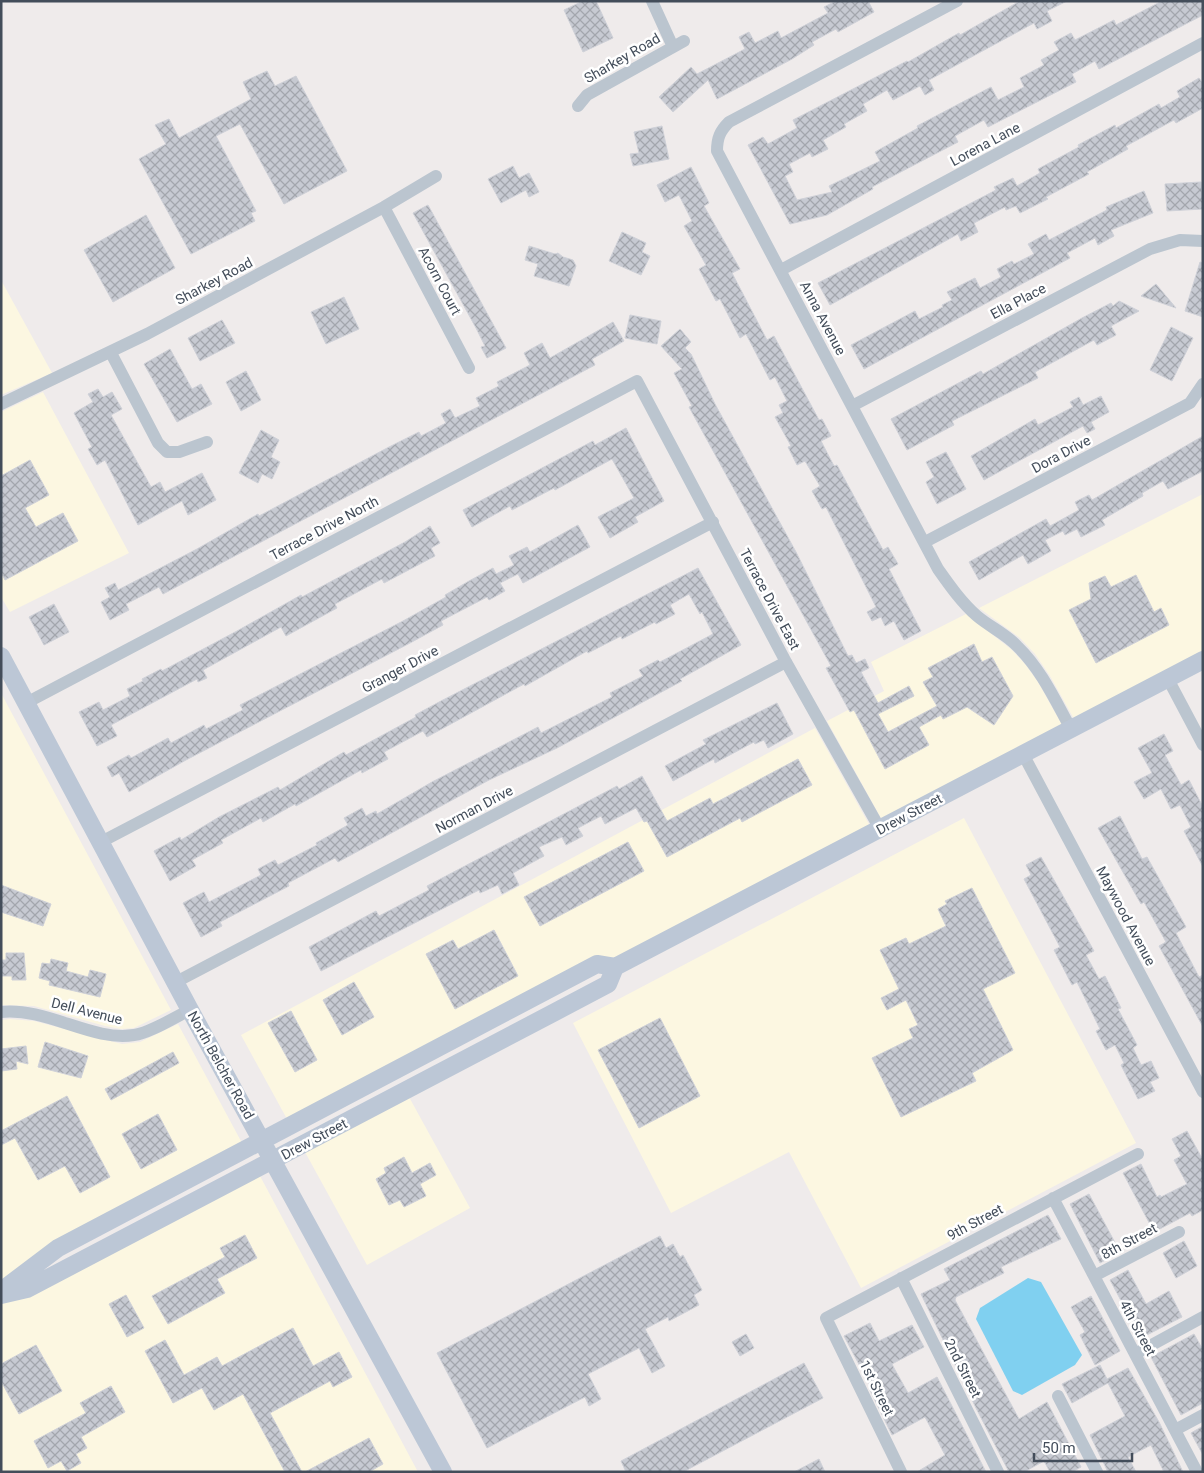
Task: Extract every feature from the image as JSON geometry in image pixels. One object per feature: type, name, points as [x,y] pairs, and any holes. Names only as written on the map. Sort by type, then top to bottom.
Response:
[{"type":"main road","name":"North Belcher Road","points":[[1,656],[190,1010],[274,1160],[443,1472]]},
{"type":"main road","name":"Drew Street","points":[[1,1291],[58,1248],[597,964],[615,967],[1203,660]]},
{"type":"main road","name":"Drew Street","points":[[1,1295],[27,1289],[608,984],[615,967]]},
{"type":"street","name":"Sharkey Road","points":[[578,106],[587,95],[679,44],[652,1]]},
{"type":"street","name":"Anna Avenue","points":[[957,1],[729,122],[717,140],[721,161],[953,591],[977,616],[1016,644],[1030,659],[1044,679],[1071,729]]},
{"type":"street","name":"Lorena Lane","points":[[781,270],[1203,43]]},
{"type":"street","name":"Sharkey Road","points":[[1,404],[111,352],[384,207],[436,176]]},
{"type":"street","name":"Acorn Court","points":[[384,207],[469,368]]},
{"type":"street","name":"Ella Place","points":[[852,406],[1150,248],[1180,240],[1203,242]]},
{"type":"street","points":[[111,352],[158,443],[167,452],[179,452],[207,442]]},
{"type":"street","name":"Terrace Drive East","points":[[637,380],[786,662],[880,829]]},
{"type":"street","name":"Terrace Drive North","points":[[26,703],[637,380]]},
{"type":"street","name":"Dora Drive","points":[[925,542],[1190,403],[1203,384]]},
{"type":"street","name":"Granger Drive","points":[[101,842],[713,522]]},
{"type":"street","name":"Norman Drive","points":[[176,982],[786,662]]},
{"type":"street","points":[[1168,679],[1203,745]]},
{"type":"street","name":"Maywood Avenue","points":[[1023,754],[1203,1092]]},
{"type":"street","name":"Dell Avenue","points":[[1,1012],[34,1013],[121,1036],[136,1035],[190,1010]]},
{"type":"street","name":"9th Street","points":[[826,1318],[1138,1154]]},
{"type":"street","name":"4th Street","points":[[1052,1198],[1198,1472]]},
{"type":"street","name":"8th Street","points":[[1094,1276],[1178,1232]]},
{"type":"street","name":"2nd Street","points":[[901,1278],[998,1472]]},
{"type":"street","points":[[1135,1354],[1203,1317]]},
{"type":"street","name":"1st Street","points":[[826,1318],[901,1472]]},
{"type":"street","points":[[1058,1396],[1097,1472]]},
{"type":"street","points":[[1175,1430],[1203,1415]]},
{"type":"shaded area","points":[[1,280],[52,373],[1,395]]},
{"type":"shaded area","points":[[43,392],[129,553],[10,612],[1,597],[1,412]]},
{"type":"shaded area","points":[[1203,494],[1203,651],[1074,719],[1050,676],[1035,654],[1020,638],[979,608]]},
{"type":"shaded area","points":[[966,614],[1012,650],[1025,664],[1038,682],[1062,725],[882,820],[827,721],[884,691],[871,662]]},
{"type":"shaded area","points":[[1,693],[171,1010],[134,1028],[121,1029],[105,1026],[34,1006],[1,1005]]},
{"type":"shaded area","points":[[815,728],[870,826],[615,959],[612,957],[287,1119],[241,1035]]},
{"type":"shaded area","points":[[964,818],[1136,1143],[861,1288],[789,1152],[671,1213],[573,1023]]},
{"type":"shaded area","points":[[1,1020],[34,1021],[122,1044],[140,1042],[178,1024],[242,1143],[1,1281]]},
{"type":"shaded area","points":[[409,1097],[470,1208],[367,1265],[305,1152]]},
{"type":"shaded area","points":[[260,1176],[418,1472],[1,1472],[1,1303]]},
{"type":"water","points":[[1028,1278],[1041,1282],[1082,1355],[1075,1365],[1022,1395],[1013,1391],[976,1319],[980,1308]]},
{"type":"building","points":[[583,1],[596,1],[613,38],[583,52],[564,10]]},
{"type":"building","points":[[836,1],[868,1],[874,12],[838,32],[836,29],[812,42],[814,45],[792,59],[717,99],[708,80],[673,112],[659,97],[691,67],[697,74],[745,49],[739,37],[749,32],[755,43],[778,31],[781,38],[828,13],[824,7]]},
{"type":"building","points":[[1020,1],[1067,1],[1047,11],[1052,21],[1037,29],[1034,23],[929,80],[934,90],[925,95],[920,86],[893,100],[887,90],[863,104],[867,111],[844,124],[846,127],[823,140],[828,149],[812,157],[810,153],[789,164],[793,172],[785,176],[797,200],[832,192],[829,186],[880,161],[875,152],[918,128],[917,126],[991,87],[998,100],[1024,87],[1020,78],[1044,65],[1041,60],[1059,50],[1054,42],[1071,33],[1075,40],[1114,20],[1116,25],[1162,1],[1203,1],[1203,15],[1099,69],[1095,61],[1072,74],[1076,82],[988,127],[984,120],[955,136],[958,142],[872,187],[873,189],[827,215],[790,224],[748,145],[763,137],[768,144],[797,128],[793,120],[908,62],[959,33],[960,35]]},
{"type":"building","points":[[267,71],[275,86],[296,76],[347,171],[284,204],[240,124],[216,136],[256,211],[251,213],[255,221],[191,254],[139,159],[166,144],[155,125],[169,119],[179,138],[251,99],[243,82]]},
{"type":"building","points":[[1199,78],[1203,84],[1203,108],[1176,123],[1174,120],[1126,146],[1128,149],[1087,172],[1089,174],[1046,197],[1048,199],[1020,213],[1016,206],[1006,210],[1005,207],[974,223],[978,232],[961,241],[958,234],[830,305],[818,283],[996,190],[994,187],[1013,178],[1017,186],[1040,173],[1038,169],[1079,147],[1078,145],[1115,125],[1116,128],[1159,104],[1161,108],[1180,97],[1177,91]]},
{"type":"building","points":[[662,126],[669,159],[633,166],[630,154],[639,153],[634,132]]},
{"type":"building","points":[[513,166],[519,178],[529,173],[539,192],[529,197],[526,190],[501,203],[488,179]]},
{"type":"building","points":[[691,167],[709,203],[704,206],[740,269],[732,273],[767,340],[774,336],[819,420],[822,419],[831,436],[821,441],[834,466],[837,465],[883,550],[888,547],[898,564],[889,569],[921,631],[904,640],[894,621],[885,626],[881,617],[872,621],[867,612],[876,607],[826,507],[822,509],[812,491],[820,486],[805,461],[797,465],[788,447],[791,446],[775,417],[783,413],[779,405],[787,401],[775,377],[770,380],[746,334],[740,338],[720,299],[716,301],[699,269],[706,265],[684,226],[692,221],[679,195],[665,202],[657,185]]},
{"type":"building","points":[[1201,182],[1203,209],[1167,211],[1165,184]]},
{"type":"building","points":[[1144,191],[1153,213],[1111,230],[1114,236],[1098,245],[1095,238],[1067,253],[1070,258],[864,369],[851,345],[915,311],[919,319],[943,307],[942,305],[952,300],[947,292],[975,278],[980,288],[1001,277],[997,269],[1012,261],[1014,264],[1034,254],[1028,244],[1046,234],[1049,240],[1107,210],[1106,207]]},
{"type":"building","points":[[428,205],[506,348],[487,358],[481,347],[485,346],[476,328],[413,213]]},
{"type":"building","points":[[146,215],[175,268],[113,302],[84,250]]},
{"type":"building","points":[[622,232],[646,243],[642,252],[650,256],[641,275],[609,261]]},
{"type":"building","points":[[529,246],[555,254],[558,253],[563,257],[573,260],[576,266],[569,286],[534,276],[538,264],[525,260]]},
{"type":"building","points":[[1200,262],[1203,263],[1203,317],[1185,311]]},
{"type":"building","points":[[1156,284],[1176,308],[1141,296]]},
{"type":"building","points":[[344,297],[359,329],[326,344],[311,312]]},
{"type":"building","points":[[1119,301],[1139,311],[1111,326],[1116,335],[1097,345],[1094,340],[1035,372],[1038,378],[952,421],[954,425],[907,450],[891,419],[981,371],[983,374],[1082,318],[1111,303],[1113,306]]},
{"type":"building","points":[[630,315],[661,321],[657,344],[625,338]]},
{"type":"building","points":[[222,320],[235,343],[200,361],[188,338]]},
{"type":"building","points":[[613,322],[624,341],[592,359],[595,365],[163,594],[159,587],[126,604],[129,610],[110,620],[101,602],[110,597],[105,588],[115,583],[118,590],[197,549],[258,514],[259,516],[389,447],[419,432],[421,436],[446,423],[441,414],[450,409],[455,418],[480,406],[476,398],[499,386],[497,382],[530,365],[524,353],[542,343],[550,358]]},
{"type":"building","points":[[1171,327],[1193,338],[1172,381],[1150,370]]},
{"type":"building","points":[[680,329],[691,342],[685,348],[691,354],[715,404],[796,552],[848,656],[852,655],[856,663],[865,659],[869,668],[861,672],[878,703],[909,686],[914,696],[878,714],[888,732],[937,706],[923,682],[933,677],[928,668],[974,644],[982,662],[992,657],[1013,696],[994,725],[967,707],[943,719],[941,715],[919,727],[929,745],[885,769],[854,710],[850,712],[826,668],[831,666],[689,407],[692,406],[674,373],[682,369],[661,346]]},
{"type":"building","points":[[170,349],[192,389],[201,384],[212,404],[177,422],[144,364]]},
{"type":"building","points":[[246,371],[261,400],[241,411],[226,382]]},
{"type":"building","points":[[98,389],[103,397],[112,392],[122,409],[111,415],[151,487],[160,482],[165,492],[202,473],[216,500],[188,515],[182,501],[138,525],[105,460],[97,465],[88,449],[92,447],[74,413],[93,402],[88,394]]},
{"type":"building","points":[[1101,396],[1109,412],[1091,422],[1095,429],[1087,433],[1083,426],[984,480],[971,456],[1035,419],[1038,425],[1073,407],[1070,402],[1079,397],[1083,405]]},
{"type":"building","points":[[626,428],[664,501],[635,517],[638,522],[610,538],[598,517],[634,498],[612,459],[555,490],[554,488],[512,510],[510,506],[472,527],[463,510],[593,441],[595,445]]},
{"type":"building","points":[[261,430],[279,440],[271,457],[280,462],[272,479],[262,474],[258,483],[239,473]]},
{"type":"building","points":[[1203,436],[1203,471],[1168,489],[1163,481],[1142,493],[1143,496],[1102,520],[1105,525],[1081,537],[1077,529],[1065,535],[1063,531],[1045,540],[1051,551],[1028,564],[1023,555],[979,580],[969,562],[1046,519],[1050,526],[1079,510],[1075,502],[1089,495],[1092,500]]},
{"type":"building","points":[[946,452],[966,489],[937,504],[926,482],[934,477],[926,462]]},
{"type":"building","points":[[30,460],[49,495],[25,508],[36,527],[63,513],[78,541],[5,580],[1,572],[1,476]]},
{"type":"building","points":[[578,525],[590,547],[523,583],[518,574],[500,583],[505,591],[489,600],[487,597],[441,621],[443,625],[129,792],[119,773],[112,777],[107,767],[129,755],[131,758],[168,738],[171,743],[204,725],[206,729],[243,710],[240,705],[403,621],[493,568],[496,574],[514,565],[509,556],[527,547],[530,552]]},
{"type":"building","points":[[430,526],[440,543],[431,548],[435,556],[384,583],[382,579],[335,604],[337,608],[286,636],[281,627],[203,670],[207,678],[198,682],[197,679],[111,725],[117,736],[97,746],[79,712],[99,702],[103,710],[130,696],[127,689],[143,681],[142,679],[161,669],[162,671],[301,595],[302,597],[405,542]]},
{"type":"building","points":[[698,568],[741,645],[680,679],[682,681],[557,748],[489,780],[338,862],[335,858],[288,883],[289,886],[220,922],[222,926],[201,937],[183,903],[204,892],[209,902],[261,875],[258,869],[275,860],[278,865],[317,845],[316,843],[348,825],[344,818],[362,808],[366,816],[376,811],[377,814],[432,782],[538,727],[541,733],[612,697],[610,693],[643,676],[639,670],[658,660],[660,662],[713,634],[702,612],[700,614],[689,594],[670,605],[675,614],[656,624],[655,622],[622,639],[621,636],[588,653],[587,651],[427,737],[423,731],[384,752],[388,759],[362,773],[361,770],[263,822],[261,818],[221,840],[223,843],[192,860],[196,866],[170,881],[154,851],[180,837],[181,840],[219,817],[278,787],[280,790],[344,752],[346,755],[416,717],[415,715],[441,701]]},
{"type":"building","points":[[1136,575],[1154,612],[1161,608],[1169,625],[1096,663],[1069,610],[1091,599],[1089,583],[1105,576],[1111,587]]},
{"type":"building","points":[[54,604],[69,632],[44,645],[29,617]]},
{"type":"building","points":[[777,703],[793,734],[768,748],[764,740],[755,744],[754,742],[715,763],[714,759],[673,781],[665,766],[706,744],[703,740]]},
{"type":"building","points":[[1164,734],[1173,751],[1165,755],[1181,785],[1189,780],[1203,807],[1203,867],[1184,831],[1191,827],[1180,805],[1171,809],[1161,789],[1144,799],[1134,782],[1152,773],[1138,748]]},
{"type":"building","points":[[798,759],[812,785],[742,822],[740,818],[667,857],[647,821],[644,822],[636,808],[605,824],[601,816],[578,828],[583,836],[566,845],[562,837],[539,847],[544,856],[513,873],[519,885],[502,894],[498,885],[480,893],[479,890],[321,971],[309,947],[376,911],[379,916],[429,890],[427,886],[617,786],[619,789],[642,776],[667,821],[710,798],[713,804]]},
{"type":"building","points":[[1120,816],[1142,859],[1147,857],[1186,927],[1176,933],[1199,977],[1203,975],[1203,1027],[1159,946],[1166,942],[1144,902],[1141,904],[1098,828]]},
{"type":"building","points":[[628,842],[644,871],[540,926],[524,897]]},
{"type":"building","points":[[1041,857],[1094,951],[1086,955],[1099,979],[1105,976],[1121,1008],[1118,1009],[1137,1045],[1133,1048],[1141,1065],[1151,1061],[1159,1078],[1150,1082],[1155,1091],[1138,1099],[1121,1065],[1124,1063],[1115,1045],[1106,1050],[1096,1031],[1100,1029],[1077,982],[1072,985],[1054,950],[1060,947],[1024,879],[1031,875],[1026,865]]},
{"type":"building","points":[[1,885],[51,904],[43,926],[1,912]]},
{"type":"building","points":[[972,888],[1015,973],[983,989],[1013,1050],[972,1073],[976,1081],[901,1117],[872,1058],[913,1038],[909,1029],[918,1025],[906,1000],[887,1010],[881,998],[899,989],[880,950],[906,938],[909,944],[946,926],[938,909],[947,904],[945,901]]},
{"type":"building","points":[[494,930],[518,976],[455,1009],[426,954],[453,940],[458,949]]},
{"type":"building","points":[[6,953],[24,953],[26,980],[12,980],[12,976],[1,976],[1,960],[6,960]]},
{"type":"building","points":[[51,959],[68,963],[66,971],[88,977],[90,970],[106,974],[100,997],[49,985],[50,981],[39,978],[42,963],[50,964]]},
{"type":"building","points":[[354,982],[374,1017],[342,1035],[323,1000]]},
{"type":"building","points":[[291,1011],[317,1060],[295,1072],[268,1023]]},
{"type":"building","points":[[660,1018],[700,1096],[639,1128],[598,1050]]},
{"type":"building","points":[[45,1042],[88,1056],[81,1078],[38,1067]]},
{"type":"building","points":[[26,1046],[28,1064],[16,1061],[17,1069],[1,1071],[1,1049]]},
{"type":"building","points":[[173,1052],[179,1063],[111,1100],[105,1089]]},
{"type":"building","points":[[67,1096],[110,1177],[80,1193],[65,1166],[38,1180],[15,1138],[1,1145],[1,1131]]},
{"type":"building","points":[[158,1114],[177,1150],[141,1169],[122,1134]]},
{"type":"building","points":[[1187,1131],[1203,1160],[1203,1210],[1192,1216],[1190,1213],[1154,1232],[1123,1173],[1141,1164],[1157,1197],[1160,1195],[1161,1197],[1187,1184],[1174,1160],[1181,1156],[1172,1139]]},
{"type":"building","points":[[404,1157],[412,1173],[430,1163],[436,1175],[420,1184],[426,1196],[404,1207],[400,1200],[389,1205],[376,1179],[386,1173],[384,1168]]},
{"type":"building","points":[[1089,1194],[1120,1252],[1100,1263],[1070,1204]]},
{"type":"building","points":[[1048,1215],[1061,1239],[1001,1267],[1004,1273],[956,1297],[955,1300],[1019,1419],[1047,1402],[1081,1467],[1072,1472],[1050,1472],[1044,1461],[1024,1472],[1009,1472],[921,1294],[950,1280],[944,1269]]},
{"type":"building","points":[[245,1235],[257,1258],[217,1279],[225,1293],[168,1324],[152,1296],[225,1257],[220,1248]]},
{"type":"building","points":[[660,1236],[666,1248],[673,1244],[680,1257],[683,1255],[702,1290],[694,1295],[699,1305],[669,1321],[668,1317],[645,1329],[665,1366],[652,1373],[639,1348],[588,1374],[601,1399],[589,1406],[585,1397],[487,1448],[437,1353]]},
{"type":"building","points":[[1184,1241],[1197,1266],[1176,1278],[1163,1253]]},
{"type":"building","points":[[1128,1270],[1146,1304],[1169,1291],[1182,1317],[1141,1338],[1110,1280]]},
{"type":"building","points":[[126,1295],[144,1328],[127,1337],[109,1304]]},
{"type":"building","points":[[1091,1296],[1120,1351],[1095,1365],[1080,1335],[1085,1332],[1071,1307]]},
{"type":"building","points":[[870,1323],[879,1341],[912,1325],[924,1347],[892,1364],[894,1368],[908,1393],[937,1377],[986,1472],[917,1472],[945,1455],[925,1417],[892,1435],[870,1390],[872,1389],[844,1336]]},
{"type":"building","points":[[293,1328],[313,1366],[339,1352],[352,1377],[333,1387],[330,1381],[270,1413],[302,1472],[285,1472],[243,1394],[214,1410],[202,1388],[173,1403],[145,1351],[165,1340],[184,1375],[217,1357],[222,1366]]},
{"type":"building","points":[[746,1334],[754,1348],[740,1356],[732,1342]]},
{"type":"building","points":[[1194,1334],[1203,1350],[1203,1403],[1181,1415],[1151,1357]]},
{"type":"building","points":[[36,1345],[62,1391],[19,1414],[1,1381],[1,1364]]},
{"type":"building","points":[[804,1363],[823,1398],[683,1472],[626,1472],[621,1461]]},
{"type":"building","points":[[1100,1365],[1107,1379],[1128,1368],[1159,1422],[1183,1472],[1164,1472],[1151,1445],[1128,1457],[1136,1472],[1108,1472],[1090,1435],[1125,1416],[1108,1383],[1072,1403],[1062,1384]]},
{"type":"building","points":[[111,1386],[125,1412],[81,1437],[87,1448],[76,1454],[81,1463],[67,1471],[61,1461],[48,1468],[34,1441],[86,1413],[80,1403]]},
{"type":"building","points":[[1203,1426],[1203,1455],[1191,1433]]},
{"type":"building","points":[[369,1438],[383,1464],[369,1472],[305,1472]]},
{"type":"building","points":[[819,1459],[825,1472],[794,1472]]}]
